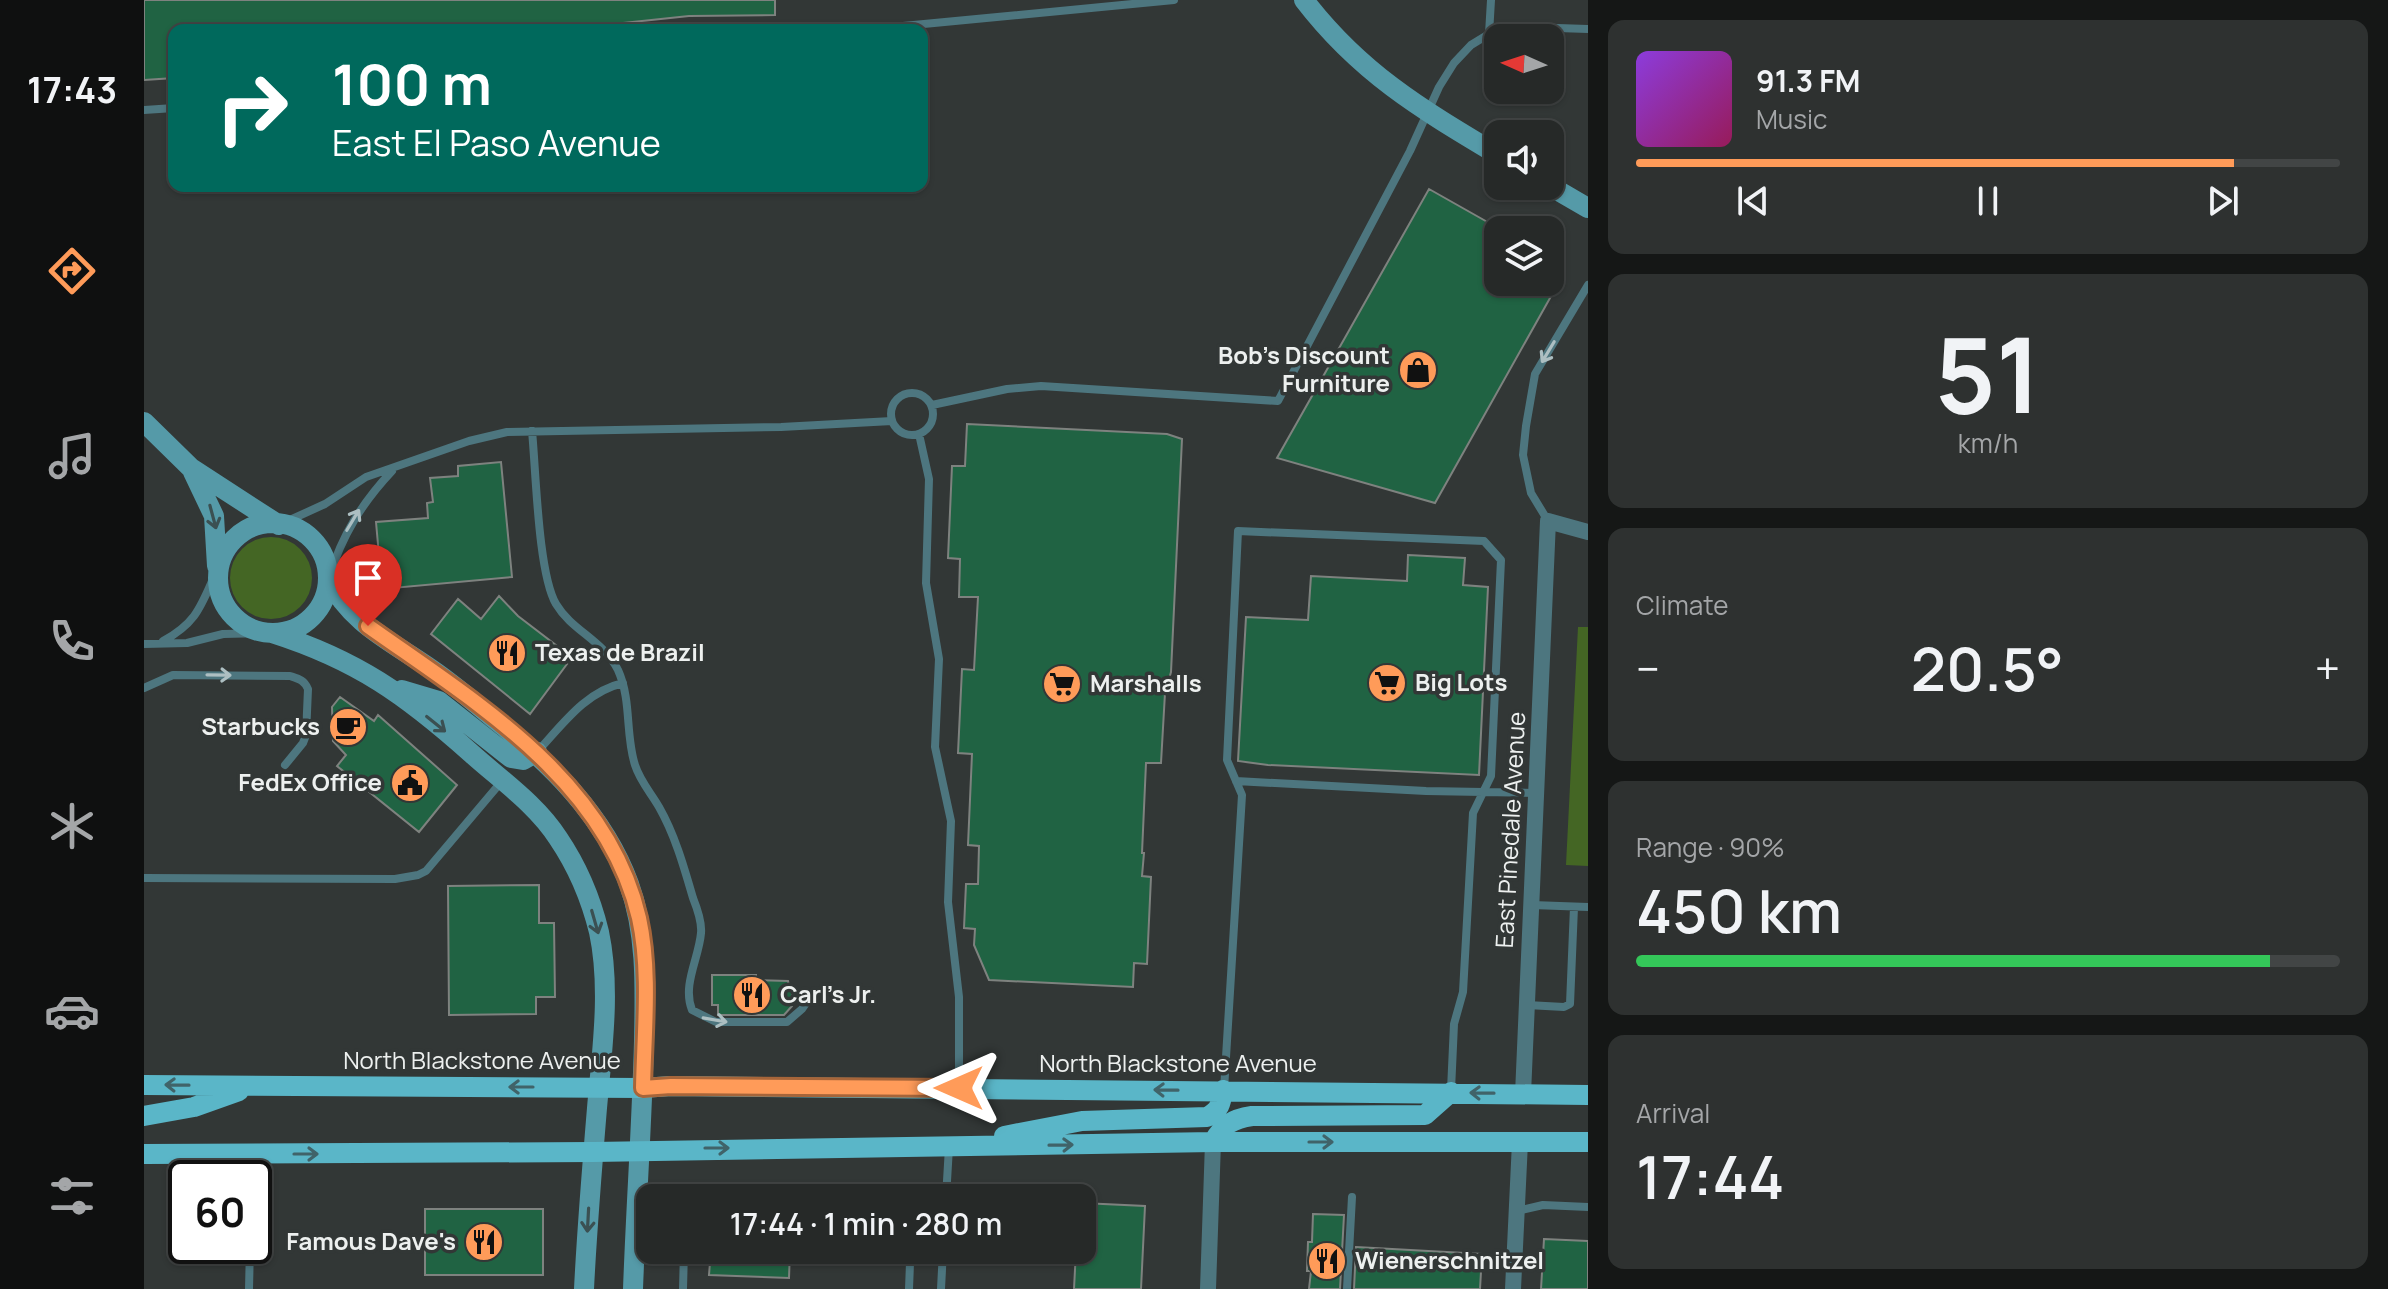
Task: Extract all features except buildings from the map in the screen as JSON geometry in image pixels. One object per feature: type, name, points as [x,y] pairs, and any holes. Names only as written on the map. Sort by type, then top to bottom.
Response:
[{"type":"main road","name":"North Blackstone Avenue","points":[[144,1085],[671,1086],[1588,1095]]},
{"type":"main road","points":[[144,1116],[194,1107],[254,1086]]},
{"type":"main road","points":[[949,1147],[1082,1121],[1207,1117],[1217,1112],[1223,1090]]},
{"type":"main road","points":[[1213,1142],[1228,1123],[1237,1118],[1425,1115],[1451,1092]]},
{"type":"main road","points":[[144,1154],[593,1152],[1213,1142],[1588,1142]]},
{"type":"street","points":[[1304,0],[1329,32],[1394,91],[1484,147]]},
{"type":"street","points":[[1564,194],[1588,208]]},
{"type":"street","points":[[144,422],[191,468],[279,525]]},
{"type":"street","points":[[191,468],[214,516],[219,593],[231,613],[242,624],[329,653],[390,687],[538,812],[558,837],[574,865],[599,934],[603,972],[599,1087],[584,1289]]},
{"type":"street","points":[[1548,521],[1588,532]]},
{"type":"street","name":"East Pinedale Avenue","points":[[1523,1094],[1548,521]]},
{"type":"street","points":[[217,570],[230,544],[240,534],[253,527],[293,527],[314,542],[323,555],[328,578],[339,599],[352,614],[434,671],[537,752],[577,797],[612,847],[629,884],[639,921],[644,970],[643,1088],[633,1289]]},
{"type":"street","points":[[272,633],[290,630],[314,616],[323,602],[328,578]]},
{"type":"street","points":[[390,687],[439,701],[511,758],[523,760],[537,752]]},
{"type":"street","points":[[1208,1289],[1213,1142]]},
{"type":"street","points":[[1513,1289],[1520,1142]]},
{"type":"lane","points":[[924,24],[1174,0]]},
{"type":"lane","points":[[1490,24],[1491,0]]},
{"type":"lane","points":[[1564,28],[1588,29]]},
{"type":"lane","points":[[932,405],[1007,389],[1041,386],[1278,401],[1454,63],[1471,45],[1484,37]]},
{"type":"lane","points":[[144,110],[168,108]]},
{"type":"lane","points":[[1548,521],[1531,493],[1523,455],[1526,426],[1535,374],[1588,285]]},
{"type":"lane","points":[[908,392],[922,394],[932,405],[934,412],[930,425],[919,434],[906,435],[892,421],[892,406],[908,392]]},
{"type":"lane","points":[[279,525],[325,504],[366,477],[469,441],[507,432],[781,427],[892,421]]},
{"type":"lane","points":[[532,431],[550,588],[558,607],[606,651],[623,683],[635,764],[674,839],[695,901],[701,932],[693,966],[692,1010],[716,1022],[787,1022],[811,996]]},
{"type":"lane","points":[[919,434],[929,479],[926,588],[939,659],[935,747],[951,821],[948,902],[959,997],[959,1088]]},
{"type":"lane","points":[[328,578],[339,545],[355,514],[393,470]]},
{"type":"lane","points":[[1223,1090],[1242,795],[1227,760],[1238,531],[1484,541],[1501,560],[1491,776],[1473,813],[1463,992],[1454,1024],[1451,1092]]},
{"type":"lane","points":[[158,644],[182,631],[195,618],[217,570]]},
{"type":"lane","points":[[144,644],[187,643],[223,634],[272,633]]},
{"type":"lane","points":[[144,688],[173,675],[290,676],[305,682],[308,689],[306,735],[285,765]]},
{"type":"lane","points":[[537,752],[585,701],[603,689],[623,683]]},
{"type":"lane","points":[[144,878],[395,879],[418,875],[434,862],[502,781]]},
{"type":"lane","points":[[1236,781],[1536,793]]},
{"type":"lane","points":[[1531,905],[1588,907]]},
{"type":"lane","points":[[1527,1005],[1564,1007],[1570,1004],[1574,907]]},
{"type":"lane","points":[[947,1184],[949,1147]]},
{"type":"lane","points":[[252,1154],[252,1160]]},
{"type":"lane","points":[[1347,1289],[1352,1197]]},
{"type":"lane","points":[[1516,1211],[1543,1205],[1588,1207]]},
{"type":"lane","points":[[249,1289],[250,1264]]},
{"type":"lane","points":[[683,1289],[684,1264]]},
{"type":"lane","points":[[909,1289],[910,1264]]},
{"type":"lane","points":[[941,1289],[942,1264]]},
{"type":"green space","points":[[263,537],[279,537],[294,544],[305,555],[312,578],[309,594],[300,607],[279,619],[263,619],[248,612],[237,601],[230,586],[230,570],[237,555],[248,544]]},
{"type":"green space","points":[[1578,627],[1588,627],[1588,866],[1566,865]]},
{"type":"place","name":"Bob's Discount Furniture","points":[[1418,370]]},
{"type":"place","name":"Texas de Brazil","points":[[507,653]]},
{"type":"place","name":"Big Lots","points":[[1387,683]]},
{"type":"place","name":"Marshalls","points":[[1062,684]]},
{"type":"place","name":"Starbucks","points":[[348,727]]},
{"type":"place","name":"FedEx Office","points":[[410,783]]},
{"type":"place","name":"Carl's Jr.","points":[[752,995]]},
{"type":"place","name":"Famous Dave's","points":[[484,1242]]},
{"type":"place","name":"Wienerschnitzel","points":[[1327,1261]]},
{"type":"route","points":[[368,626],[434,671],[537,752],[568,785],[612,847],[629,884],[639,921],[644,970],[643,1088],[959,1088]]}]
